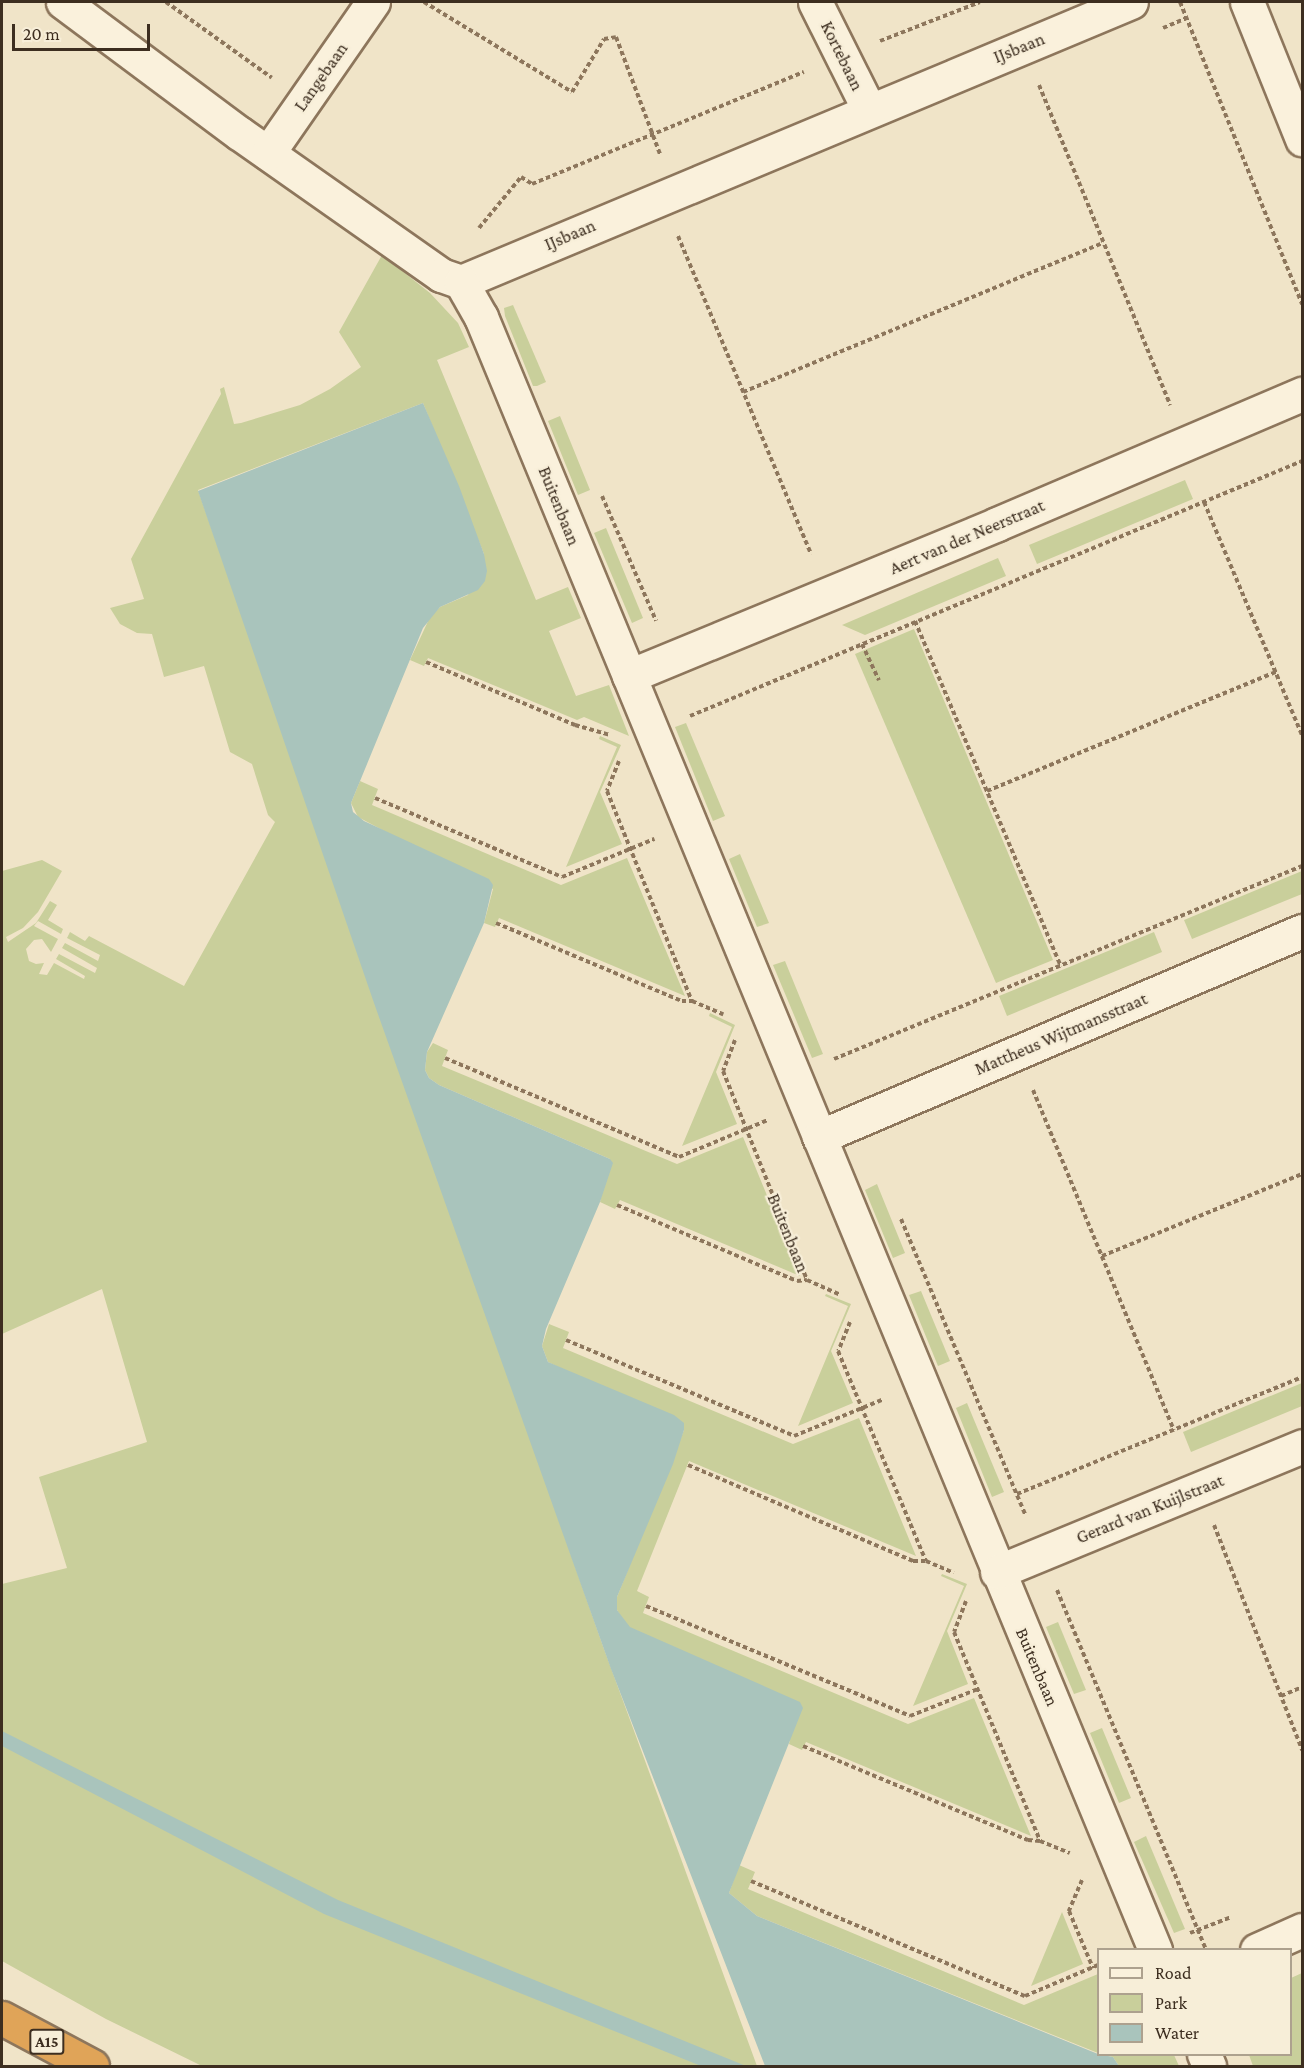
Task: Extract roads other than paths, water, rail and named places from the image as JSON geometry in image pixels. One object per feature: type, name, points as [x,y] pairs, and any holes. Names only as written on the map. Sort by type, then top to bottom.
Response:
[{"type":"highway","name":"A15","points":[[2,2018],[92,2067]]},
{"type":"street","points":[[63,2],[268,153],[451,279]]},
{"type":"street","name":"Langebaan","points":[[268,153],[373,2]]},
{"type":"street","name":"Kortebaan","points":[[815,2],[869,110]]},
{"type":"street","name":"IJsbaan","points":[[451,279],[675,191],[1131,2]]},
{"type":"street","points":[[1246,2],[1302,139]]},
{"type":"street","name":"Buitenbaan","points":[[451,279],[481,317],[629,676],[640,737],[691,825],[1153,1947]]},
{"type":"street","name":"Aert van der Neerstraat","points":[[629,676],[997,524],[1302,394]]},
{"type":"street","name":"Mattheus Wijtmansstraat","points":[[819,1137],[1302,931]]},
{"type":"street","name":"Gerard van Kuijlstraat","points":[[997,1572],[1302,1446]]},
{"type":"street","points":[[1262,1948],[1302,1930]]},
{"type":"water","points":[[423,403],[459,486],[484,554],[487,571],[485,581],[478,590],[440,607],[423,628],[351,803],[353,812],[364,821],[489,879],[493,885],[484,923],[427,1052],[425,1070],[429,1078],[439,1085],[610,1159],[613,1163],[600,1202],[546,1329],[542,1346],[548,1362],[674,1415],[684,1423],[684,1430],[673,1464],[617,1597],[617,1610],[630,1627],[800,1702],[803,1708],[729,1893],[757,1916],[1097,2054],[1097,2056],[1113,2057],[1119,2066],[765,2066],[611,1669],[374,1003],[198,491]]},
{"type":"water","points":[[2,1731],[338,1900],[746,2066],[701,2066],[324,1914],[2,1746]]}]
